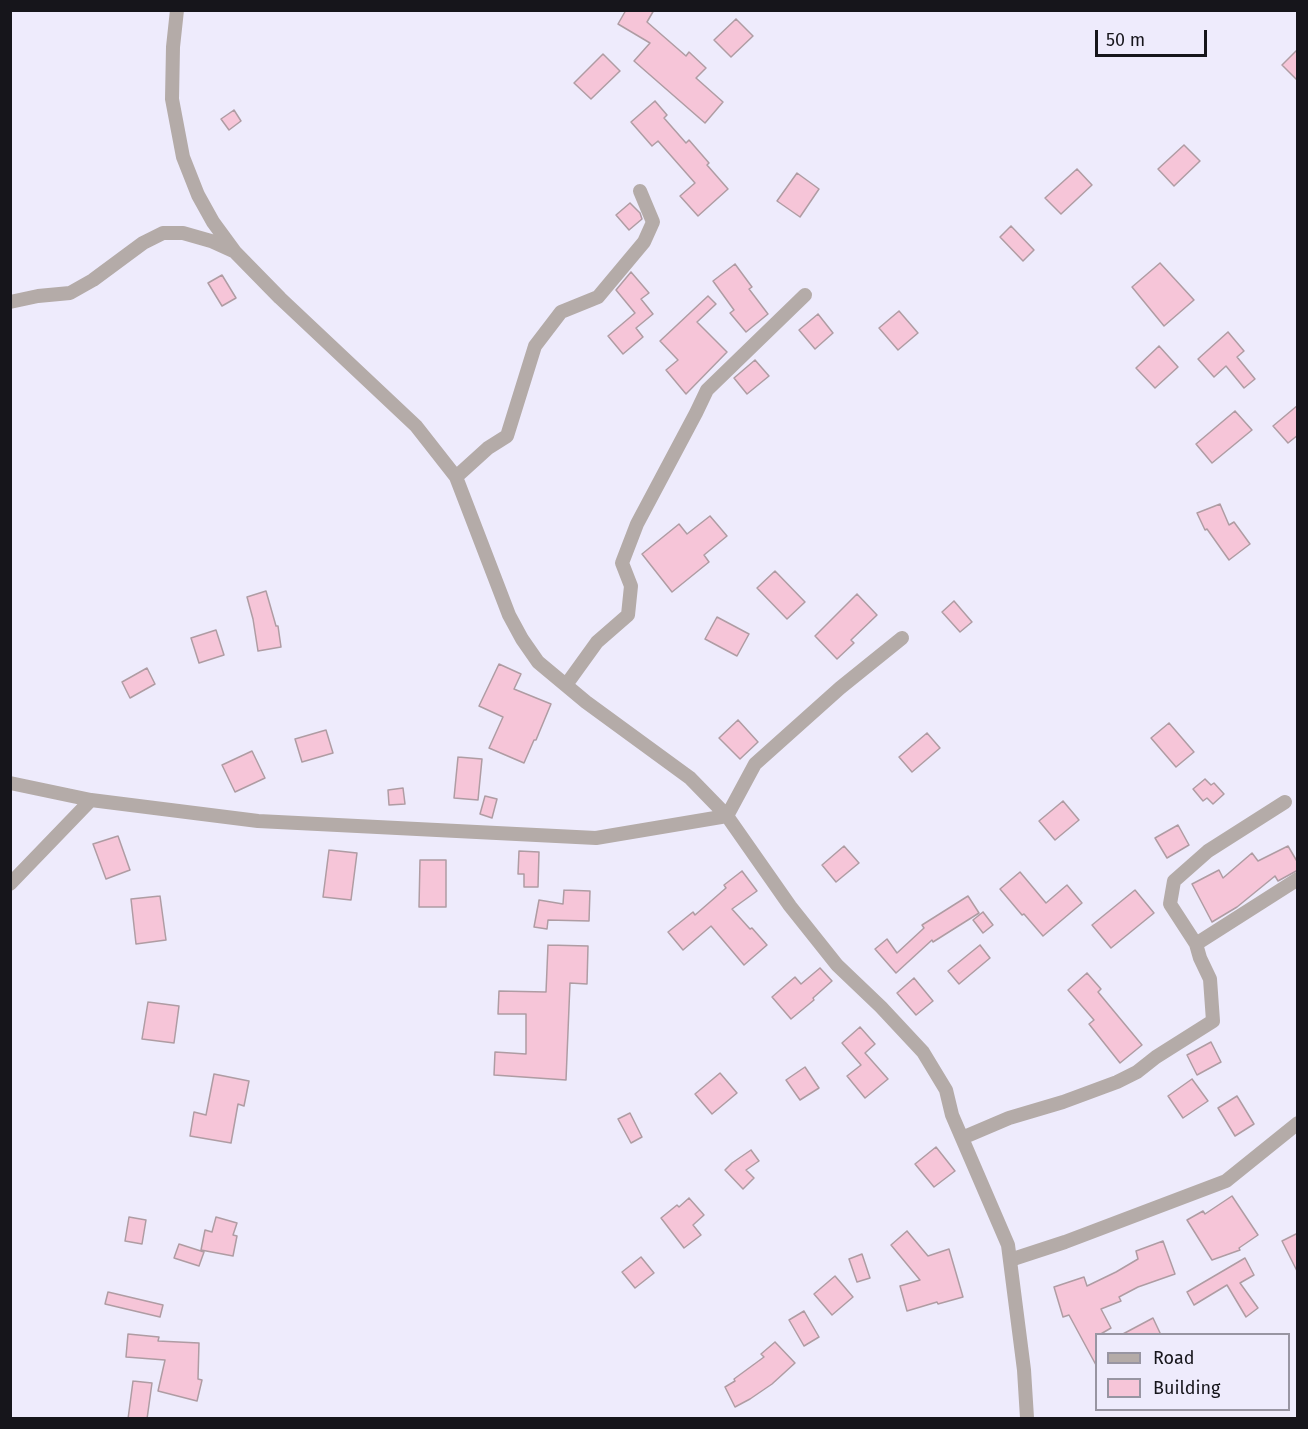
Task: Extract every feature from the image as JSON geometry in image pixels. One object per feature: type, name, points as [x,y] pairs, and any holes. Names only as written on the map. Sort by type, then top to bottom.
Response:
[{"type":"street","points":[[177,10],[173,47],[172,99],[183,157],[198,195],[213,222],[235,252],[280,298],[416,426],[456,477],[509,615],[538,662],[586,702],[690,778],[728,816],[790,906],[837,965],[923,1052],[946,1090],[951,1115],[1008,1245],[1024,1370],[1027,1419]]},
{"type":"street","points":[[456,477],[488,448],[507,436],[535,346],[561,312],[598,297],[645,242],[653,222],[640,191]]},
{"type":"street","points":[[10,302],[70,292],[93,280],[143,243],[163,233],[183,233],[212,240],[235,252]]},
{"type":"street","points":[[566,685],[597,642],[628,615],[631,586],[622,563],[638,524],[707,390],[805,295]]},
{"type":"street","points":[[728,816],[755,764],[840,688],[902,638]]},
{"type":"street","points":[[10,783],[91,800],[258,821],[596,838],[728,816]]},
{"type":"street","points":[[10,884],[91,800]]},
{"type":"street","points":[[962,1138],[1008,1118],[1063,1102],[1117,1082],[1137,1072],[1156,1057],[1213,1021],[1210,979],[1196,944],[1170,904],[1174,881],[1208,851],[1285,802]]},
{"type":"street","points":[[1196,944],[1298,879]]},
{"type":"street","points":[[1010,1260],[1065,1242],[1226,1181],[1298,1124]]},
{"type":"building","points":[[626,10],[654,10],[647,22],[686,56],[689,52],[706,68],[696,78],[723,102],[705,123],[634,61],[650,43],[618,24]]},
{"type":"building","points":[[736,19],[753,36],[731,57],[714,40]]},
{"type":"building","points":[[1298,49],[1298,81],[1282,65]]},
{"type":"building","points":[[603,54],[620,71],[591,99],[574,83]]},
{"type":"building","points":[[655,101],[667,115],[664,118],[686,143],[689,140],[728,189],[698,216],[680,196],[695,183],[658,141],[652,146],[631,122]]},
{"type":"building","points":[[234,110],[241,121],[229,130],[221,119]]},
{"type":"building","points":[[1184,145],[1200,161],[1174,186],[1158,169]]},
{"type":"building","points":[[1077,169],[1092,185],[1061,214],[1045,198]]},
{"type":"building","points":[[797,173],[819,189],[800,217],[777,201]]},
{"type":"building","points":[[630,203],[640,213],[642,219],[629,230],[616,215]]},
{"type":"building","points":[[1011,226],[1034,250],[1023,261],[1000,237]]},
{"type":"building","points":[[1160,263],[1194,300],[1164,326],[1132,287]]},
{"type":"building","points":[[735,264],[752,287],[749,289],[768,314],[746,332],[730,313],[734,310],[713,281]]},
{"type":"building","points":[[631,272],[649,293],[641,299],[653,314],[636,328],[643,337],[623,354],[608,336],[635,313],[616,290]]},
{"type":"building","points":[[222,275],[236,298],[222,306],[208,283]]},
{"type":"building","points":[[708,296],[716,304],[697,322],[727,352],[686,394],[666,370],[678,360],[660,341]]},
{"type":"building","points":[[899,311],[918,333],[898,350],[879,328]]},
{"type":"building","points":[[818,314],[833,333],[815,349],[799,330]]},
{"type":"building","points":[[1228,332],[1244,351],[1237,357],[1255,379],[1244,388],[1226,366],[1214,377],[1198,359]]},
{"type":"building","points":[[1159,346],[1178,367],[1155,388],[1136,368]]},
{"type":"building","points":[[755,360],[769,376],[747,394],[734,378]]},
{"type":"building","points":[[1298,405],[1298,435],[1288,443],[1273,426]]},
{"type":"building","points":[[1235,411],[1252,430],[1212,463],[1196,444]]},
{"type":"building","points":[[1220,504],[1229,525],[1234,522],[1250,544],[1229,560],[1207,529],[1205,530],[1197,513]]},
{"type":"building","points":[[710,516],[727,536],[704,555],[709,562],[672,592],[642,554],[679,524],[687,534]]},
{"type":"building","points":[[775,571],[805,602],[787,619],[757,588]]},
{"type":"building","points":[[266,591],[276,626],[278,626],[281,647],[258,651],[247,597]]},
{"type":"building","points":[[857,594],[877,615],[851,640],[854,643],[837,659],[815,636]]},
{"type":"building","points":[[954,601],[972,622],[960,632],[942,612]]},
{"type":"building","points":[[717,617],[749,634],[737,656],[705,639]]},
{"type":"building","points":[[216,630],[224,655],[199,663],[191,638]]},
{"type":"building","points":[[499,664],[521,674],[514,689],[551,704],[524,763],[489,748],[503,717],[479,706]]},
{"type":"building","points":[[147,668],[155,684],[130,698],[122,682]]},
{"type":"building","points":[[738,720],[758,742],[740,759],[719,738]]},
{"type":"building","points":[[1169,723],[1194,752],[1176,767],[1151,738]]},
{"type":"building","points":[[326,730],[333,753],[302,762],[295,739]]},
{"type":"building","points":[[927,733],[940,748],[912,772],[899,757]]},
{"type":"building","points":[[252,751],[265,778],[235,792],[222,765]]},
{"type":"building","points":[[458,757],[482,759],[478,800],[454,798]]},
{"type":"building","points":[[1205,779],[1211,785],[1214,783],[1224,794],[1213,804],[1207,798],[1203,801],[1193,789]]},
{"type":"building","points":[[403,788],[405,804],[389,805],[388,790]]},
{"type":"building","points":[[485,796],[497,799],[492,818],[480,814]]},
{"type":"building","points":[[1063,801],[1079,820],[1055,840],[1039,821]]},
{"type":"building","points":[[1178,825],[1189,845],[1167,858],[1155,838]]},
{"type":"building","points":[[118,836],[130,870],[106,879],[93,844]]},
{"type":"building","points":[[844,846],[859,863],[836,882],[822,865]]},
{"type":"building","points":[[1288,846],[1298,863],[1298,870],[1278,881],[1275,876],[1237,907],[1212,922],[1192,884],[1219,870],[1223,878],[1252,853],[1258,861]]},
{"type":"building","points":[[329,850],[357,853],[351,900],[323,897]]},
{"type":"building","points":[[519,851],[539,852],[538,887],[524,887],[524,874],[518,874]]},
{"type":"building","points":[[420,860],[446,860],[446,907],[419,907]]},
{"type":"building","points":[[742,871],[757,891],[732,909],[767,945],[744,965],[711,926],[683,950],[668,932],[693,912],[695,915],[726,888],[724,885]]},
{"type":"building","points":[[1020,872],[1046,903],[1067,885],[1082,903],[1043,936],[1000,889]]},
{"type":"building","points":[[564,890],[590,891],[589,921],[548,920],[547,929],[534,927],[539,900],[563,904]]},
{"type":"building","points":[[1135,890],[1154,913],[1111,948],[1092,925]]},
{"type":"building","points":[[160,896],[166,940],[136,944],[131,899]]},
{"type":"building","points":[[968,896],[979,913],[933,942],[932,940],[896,973],[875,949],[887,939],[897,953],[924,928],[922,925]]},
{"type":"building","points":[[983,912],[993,925],[983,933],[973,920]]},
{"type":"building","points":[[548,945],[588,946],[587,984],[570,983],[566,1080],[494,1075],[495,1052],[526,1054],[526,1014],[498,1014],[499,991],[546,992]]},
{"type":"building","points":[[980,945],[990,958],[959,984],[948,971]]},
{"type":"building","points":[[820,968],[832,981],[791,1019],[772,997],[795,977],[801,984]]},
{"type":"building","points":[[1087,973],[1101,989],[1098,992],[1142,1045],[1120,1063],[1089,1024],[1094,1020],[1068,990]]},
{"type":"building","points":[[914,978],[933,1001],[916,1015],[897,993]]},
{"type":"building","points":[[148,1002],[179,1006],[174,1043],[142,1039]]},
{"type":"building","points":[[860,1027],[875,1044],[865,1053],[888,1079],[865,1098],[847,1076],[861,1065],[842,1043]]},
{"type":"building","points":[[1211,1042],[1221,1062],[1197,1075],[1187,1055]]},
{"type":"building","points":[[805,1067],[819,1088],[800,1100],[786,1080]]},
{"type":"building","points":[[720,1073],[737,1093],[712,1114],[695,1094]]},
{"type":"building","points":[[214,1074],[249,1081],[244,1106],[238,1104],[231,1143],[190,1136],[194,1112],[206,1115]]},
{"type":"building","points":[[1192,1079],[1208,1101],[1183,1118],[1168,1096]]},
{"type":"building","points":[[1237,1096],[1254,1124],[1235,1136],[1218,1108]]},
{"type":"building","points":[[630,1113],[642,1137],[631,1143],[618,1119]]},
{"type":"building","points":[[936,1147],[955,1171],[934,1187],[915,1164]]},
{"type":"building","points":[[751,1150],[759,1161],[746,1170],[754,1178],[743,1189],[725,1170]]},
{"type":"building","points":[[1232,1196],[1258,1235],[1239,1248],[1240,1250],[1212,1260],[1187,1220],[1203,1211],[1205,1214]]},
{"type":"building","points":[[689,1198],[704,1215],[693,1225],[701,1235],[684,1248],[661,1218]]},
{"type":"building","points":[[129,1217],[146,1220],[142,1244],[125,1241]]},
{"type":"building","points":[[216,1217],[237,1223],[233,1235],[237,1236],[233,1256],[201,1250],[205,1230],[212,1232]]},
{"type":"building","points":[[907,1231],[928,1256],[949,1249],[963,1297],[907,1311],[900,1286],[920,1280],[891,1245]]},
{"type":"building","points":[[1298,1233],[1298,1273],[1282,1241]]},
{"type":"building","points":[[1163,1241],[1175,1274],[1138,1287],[1119,1297],[1121,1301],[1101,1309],[1111,1328],[1102,1333],[1095,1333],[1095,1363],[1069,1315],[1063,1317],[1054,1287],[1084,1277],[1087,1286],[1138,1259],[1136,1251]]},
{"type":"building","points":[[179,1244],[204,1252],[199,1266],[174,1258]]},
{"type":"building","points":[[862,1254],[870,1278],[857,1282],[849,1259]]},
{"type":"building","points":[[641,1257],[654,1273],[635,1288],[622,1272]]},
{"type":"building","points":[[1245,1258],[1254,1275],[1240,1283],[1258,1308],[1246,1317],[1227,1285],[1194,1305],[1187,1292]]},
{"type":"building","points":[[835,1276],[853,1297],[832,1315],[814,1294]]},
{"type":"building","points":[[108,1292],[163,1305],[160,1317],[105,1304]]},
{"type":"building","points":[[804,1311],[819,1337],[804,1346],[789,1320]]},
{"type":"building","points":[[1153,1318],[1160,1333],[1125,1333]]},
{"type":"building","points":[[128,1334],[159,1337],[158,1341],[199,1343],[198,1379],[202,1380],[197,1401],[158,1391],[165,1360],[126,1357]]},
{"type":"building","points":[[775,1342],[795,1363],[772,1384],[735,1407],[725,1387],[764,1357],[761,1354]]},
{"type":"building","points":[[133,1381],[152,1383],[147,1419],[128,1419]]}]
